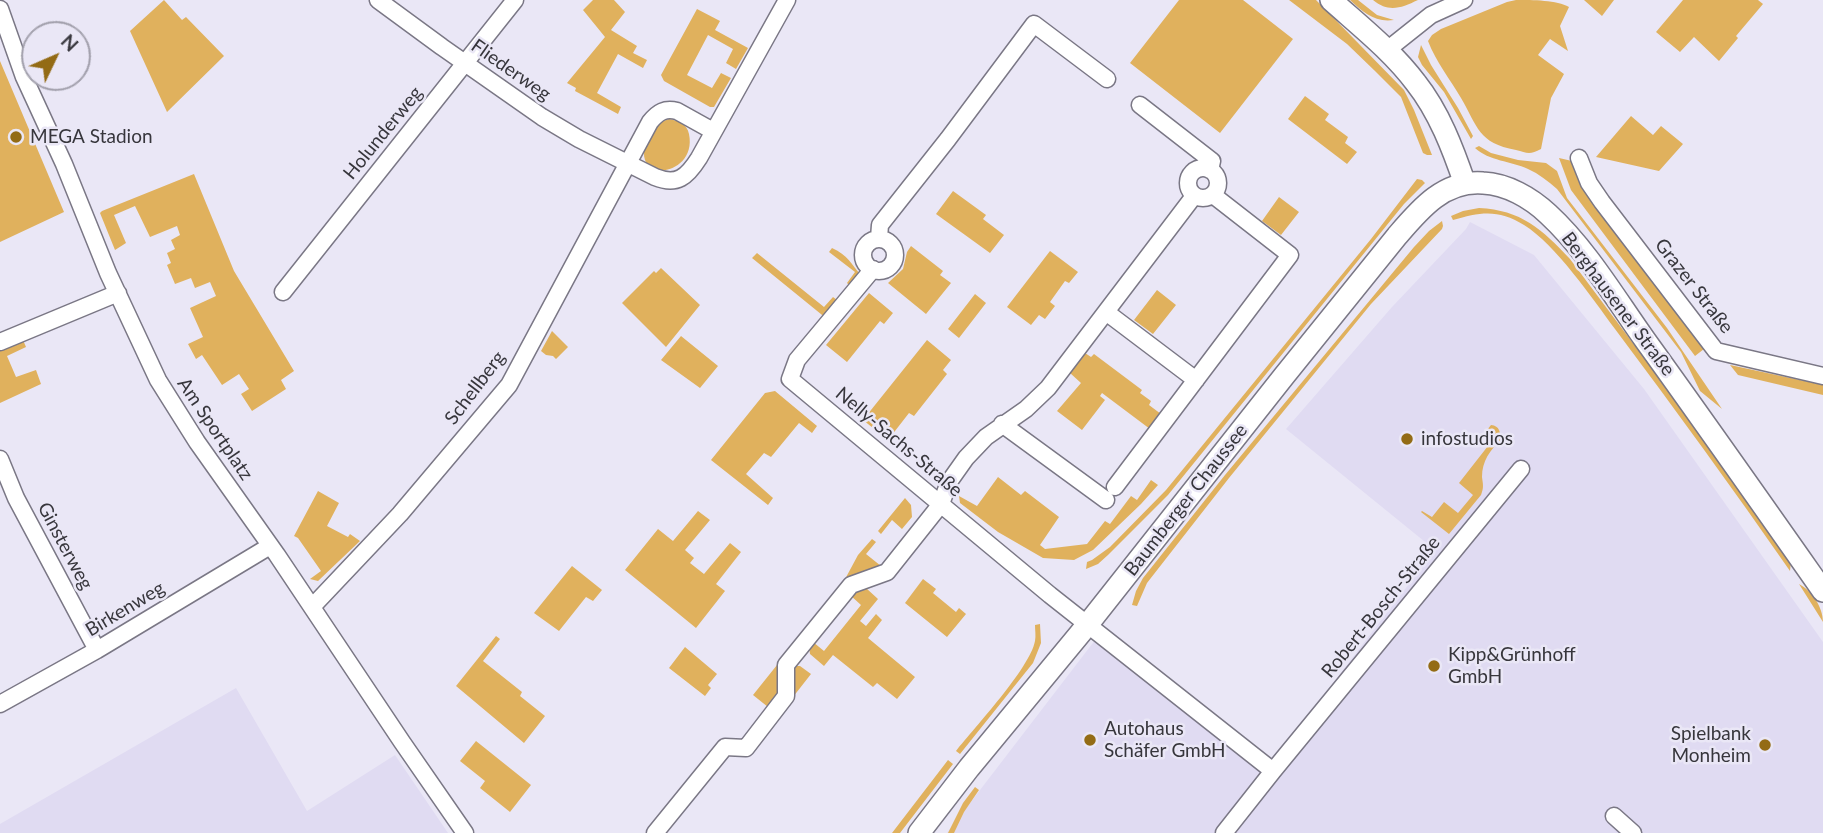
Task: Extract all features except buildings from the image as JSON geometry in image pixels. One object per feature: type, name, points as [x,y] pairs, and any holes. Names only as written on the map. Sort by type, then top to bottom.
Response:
[{"type":"street","name":"Fliederweg","points":[[379,0],[542,117],[627,163]]},
{"type":"street","name":"Holunderweg","points":[[283,292],[516,0]]},
{"type":"street","points":[[627,163],[665,181],[673,181],[688,173],[787,0]]},
{"type":"street","points":[[1331,0],[1387,50],[1416,83],[1453,149],[1465,184]]},
{"type":"street","points":[[1387,50],[1431,15],[1464,0]]},
{"type":"street","name":"Am Sportplatz","points":[[0,9],[23,77],[158,380],[197,442],[465,833]]},
{"type":"street","points":[[873,269],[868,266],[863,255],[868,243],[879,239],[880,225],[1034,24],[1107,79]]},
{"type":"street","points":[[1140,105],[1212,161],[1210,170]]},
{"type":"street","name":"Schellberg","points":[[312,607],[400,514],[509,385],[627,163],[656,114],[677,111],[713,131]]},
{"type":"street","name":"Grazer Straße","points":[[1578,158],[1602,202],[1716,351],[1823,376]]},
{"type":"street","points":[[1200,169],[1210,170],[1217,177],[1218,183],[1213,195],[1207,198],[1194,196],[1188,184],[1189,177],[1200,169]]},
{"type":"street","name":"Berghausener Straße","points":[[1465,184],[1481,183],[1510,189],[1538,206],[1573,240],[1823,591]]},
{"type":"street","name":"Baumberger Chaussee","points":[[919,833],[1415,215],[1440,193],[1465,184]]},
{"type":"street","points":[[1002,424],[1110,494],[1290,255],[1213,195]]},
{"type":"street","points":[[655,833],[725,747],[746,748],[786,696],[786,666],[850,585],[887,572],[941,504],[949,482],[965,458],[986,437],[1026,409],[1048,388],[1194,196]]},
{"type":"street","name":"Nelly-Sachs-Straße","points":[[879,239],[891,243],[894,248],[894,261],[885,270],[873,269],[797,360],[790,379],[1088,624]]},
{"type":"street","points":[[0,342],[118,293]]},
{"type":"street","points":[[1106,312],[1196,380]]},
{"type":"street","name":"Ginsterweg","points":[[0,459],[16,498],[97,650]]},
{"type":"street","name":"Robert-Bosch-Straße","points":[[1224,833],[1521,469]]},
{"type":"street","name":"Birkenweg","points":[[0,704],[97,650],[270,546]]},
{"type":"street","points":[[1088,624],[1273,771]]},
{"type":"street","points":[[1614,816],[1633,833]]},
{"type":"shaded area","points":[[164,0],[182,20],[186,17],[224,56],[167,112],[130,31]]},
{"type":"shaded area","points":[[593,0],[614,0],[625,12],[611,30],[637,46],[633,53],[647,60],[643,68],[618,54],[597,93],[621,107],[618,114],[575,91],[576,88],[567,83],[605,37],[583,10]]},
{"type":"shaded area","points":[[1179,0],[1243,0],[1293,39],[1220,133],[1130,63]]},
{"type":"shaded area","points":[[1289,0],[1316,0],[1404,90],[1432,155],[1423,153],[1401,97],[1347,44]]},
{"type":"shaded area","points":[[1350,0],[1358,0],[1377,15],[1394,20],[1375,18]]},
{"type":"shaded area","points":[[1373,0],[1418,0],[1390,8]]},
{"type":"shaded area","points":[[1516,0],[1537,0],[1569,7],[1560,26],[1568,51],[1550,39],[1538,55],[1564,74],[1551,98],[1541,149],[1531,153],[1503,147],[1486,138],[1428,41],[1441,29]]},
{"type":"shaded area","points":[[1584,0],[1614,0],[1602,16]]},
{"type":"shaded area","points":[[1683,0],[1758,0],[1763,4],[1719,61],[1694,37],[1680,52],[1656,32]]},
{"type":"shaded area","points":[[697,9],[720,21],[715,30],[748,48],[736,69],[726,63],[733,49],[708,35],[687,75],[712,88],[721,73],[731,78],[714,107],[664,81],[661,75]]},
{"type":"shaded area","points":[[1421,45],[1473,136],[1471,139],[1444,92],[1422,65],[1418,57]]},
{"type":"shaded area","name":"MEGA Stadion","points":[[0,61],[64,212],[0,242]]},
{"type":"shaded area","points":[[1305,96],[1329,114],[1325,120],[1348,137],[1345,143],[1357,152],[1347,164],[1288,119]]},
{"type":"shaded area","points":[[1631,116],[1653,135],[1661,126],[1683,144],[1659,171],[1596,157]]},
{"type":"shaded area","points":[[669,119],[684,125],[689,134],[689,147],[685,158],[669,169],[651,168],[646,162],[644,148],[658,123]]},
{"type":"shaded area","points":[[1479,146],[1491,153],[1518,160],[1546,163],[1557,171],[1567,198],[1667,328],[1722,409],[1700,391],[1681,352],[1557,189],[1528,169],[1493,158],[1475,148]]},
{"type":"shaded area","points":[[1559,158],[1572,161],[1704,349],[1695,356],[1571,190]]},
{"type":"shaded area","points":[[194,174],[234,271],[294,371],[281,380],[286,389],[252,411],[241,394],[249,389],[239,374],[222,385],[202,355],[196,359],[188,344],[203,337],[190,308],[216,296],[210,282],[195,288],[191,278],[175,284],[167,265],[171,263],[167,253],[175,249],[171,240],[180,235],[177,226],[150,237],[135,206],[114,215],[126,243],[115,250],[100,213]]},
{"type":"shaded area","points":[[1417,179],[1425,183],[1404,204],[1168,495],[1108,555],[1098,564],[1086,569],[1087,562],[1110,547],[1166,490]]},
{"type":"shaded area","points":[[953,191],[986,215],[983,219],[1004,235],[990,253],[936,214]]},
{"type":"shaded area","points":[[1279,197],[1299,212],[1281,235],[1262,221]]},
{"type":"shaded area","points":[[1479,208],[1507,213],[1530,223],[1570,259],[1791,562],[1790,571],[1585,288],[1548,245],[1524,225],[1506,216],[1481,214],[1453,220],[1451,216]]},
{"type":"shaded area","points":[[1442,221],[1442,229],[1371,304],[1147,583],[1137,606],[1132,605],[1143,578],[1225,475],[1414,247]]},
{"type":"shaded area","points":[[1470,222],[1534,255],[1644,389],[1823,642],[1823,833],[947,833],[1099,635],[1264,773],[1435,550],[1286,429]]},
{"type":"shaded area","points":[[911,246],[943,271],[940,275],[951,283],[926,314],[888,283],[903,269]]},
{"type":"shaded area","points":[[832,248],[846,257],[861,275],[852,288],[847,283],[855,272],[829,252]]},
{"type":"shaded area","points":[[1050,251],[1078,272],[1069,283],[1065,281],[1050,302],[1055,306],[1045,319],[1039,315],[1031,325],[1007,307]]},
{"type":"shaded area","points":[[757,253],[824,307],[833,297],[841,303],[827,319],[752,258]]},
{"type":"shaded area","points":[[661,268],[700,305],[666,347],[622,303],[654,271],[656,273]]},
{"type":"shaded area","points":[[1157,290],[1176,305],[1153,334],[1134,320]]},
{"type":"shaded area","points":[[869,293],[893,313],[884,324],[880,321],[847,362],[826,345]]},
{"type":"shaded area","points":[[975,294],[986,303],[959,338],[948,329]]},
{"type":"shaded area","points":[[552,331],[568,347],[556,359],[541,351]]},
{"type":"shaded area","points":[[681,336],[718,366],[700,388],[661,360]]},
{"type":"shaded area","points":[[23,340],[26,347],[7,356],[16,377],[36,370],[41,384],[0,403],[0,351]]},
{"type":"shaded area","points":[[927,340],[951,360],[943,370],[947,374],[914,416],[909,413],[888,440],[863,420]]},
{"type":"shaded area","points":[[1085,353],[1091,357],[1094,354],[1142,390],[1140,393],[1151,401],[1149,405],[1161,414],[1150,429],[1102,393],[1100,396],[1105,400],[1082,430],[1057,411],[1081,383],[1070,373]]},
{"type":"shaded area","points":[[1730,365],[1823,385],[1823,395],[1738,375]]},
{"type":"shaded area","points":[[775,391],[817,426],[812,433],[799,423],[771,457],[764,453],[746,474],[773,498],[768,505],[711,460],[765,393]]},
{"type":"shaded area","points":[[1491,425],[1498,428],[1501,440],[1485,461],[1481,495],[1449,534],[1421,512],[1432,517],[1444,502],[1458,513],[1473,495],[1459,483],[1495,437],[1487,430]]},
{"type":"shaded area","points":[[998,477],[1021,495],[1025,491],[1059,517],[1040,545],[1045,549],[1087,544],[1105,521],[1110,524],[1131,496],[1137,500],[1151,480],[1158,485],[1093,550],[1074,560],[1043,558],[998,532],[960,503],[959,496],[977,506]]},
{"type":"shaded area","points":[[318,491],[339,503],[327,526],[348,537],[350,534],[360,541],[318,581],[310,579],[321,571],[294,536]]},
{"type":"shaded area","points":[[905,498],[911,505],[912,517],[902,529],[892,520],[881,534],[878,531]]},
{"type":"shaded area","points":[[698,511],[710,520],[685,550],[694,558],[690,563],[704,574],[730,543],[741,552],[716,584],[725,591],[696,628],[625,570],[658,529],[673,541]]},
{"type":"shaded area","points":[[872,539],[876,542],[866,554],[881,566],[845,582],[858,555]]},
{"type":"shaded area","points":[[572,566],[602,590],[593,601],[586,597],[559,631],[534,613]]},
{"type":"shaded area","points":[[923,579],[936,589],[933,593],[956,612],[959,608],[966,614],[947,637],[905,603]]},
{"type":"shaded area","points":[[1799,584],[1816,600],[1823,622]]},
{"type":"shaded area","points":[[866,588],[878,599],[860,621],[866,626],[876,614],[882,620],[868,638],[915,677],[897,699],[877,683],[873,687],[833,655],[824,666],[810,654],[809,646],[813,642],[824,651],[861,605],[850,595]]},
{"type":"shaded area","points":[[1040,624],[1041,643],[1033,663],[960,754],[956,751],[1023,666],[1035,641],[1035,625]]},
{"type":"shaded area","points":[[496,636],[500,639],[483,661],[522,692],[520,696],[545,716],[524,743],[456,686]]},
{"type":"shaded area","points":[[685,647],[717,674],[708,685],[711,688],[705,696],[669,668]]},
{"type":"shaded area","points":[[777,665],[779,693],[768,707],[753,695]]},
{"type":"shaded area","points":[[800,666],[811,674],[793,697],[791,670]]},
{"type":"shaded area","points":[[236,688],[307,811],[395,755],[448,833],[0,833],[0,824]]},
{"type":"shaded area","points":[[476,741],[531,785],[510,812],[480,788],[485,781],[460,761]]},
{"type":"shaded area","points":[[948,760],[953,764],[900,833],[892,833]]},
{"type":"shaded area","points":[[975,787],[979,790],[954,833],[948,833],[963,803]]},
{"type":"place","name":"MEGA Stadion","points":[[16,137]]},
{"type":"place","name":"infostudios","points":[[1407,439]]},
{"type":"place","name":"Kipp&Grünhoff GmbH","points":[[1434,666]]},
{"type":"place","name":"Autohaus Schäfer GmbH","points":[[1090,740]]},
{"type":"place","name":"Spielbank Monheim","points":[[1765,745]]}]
